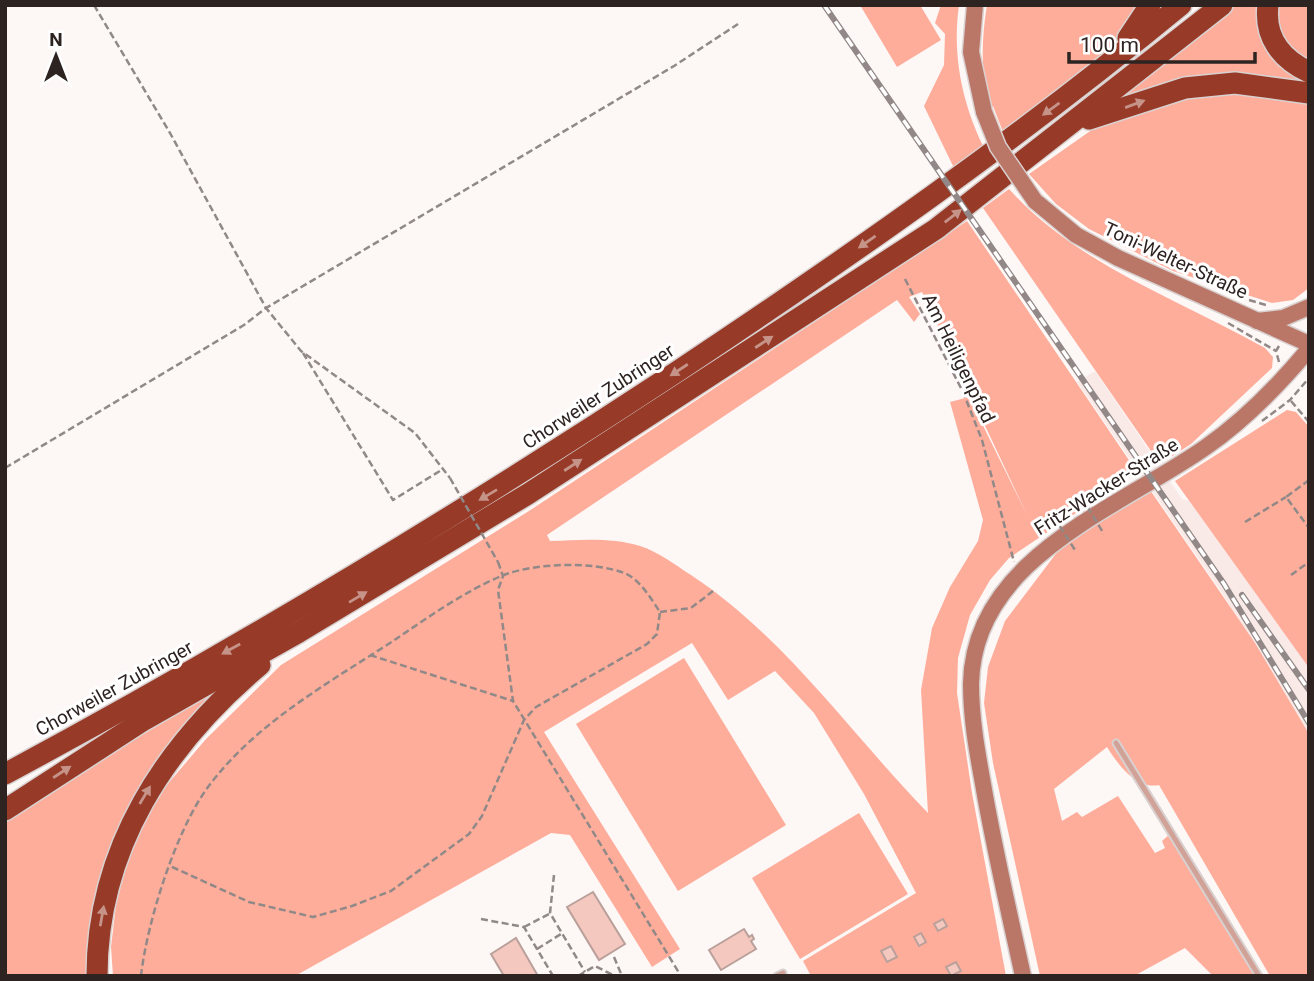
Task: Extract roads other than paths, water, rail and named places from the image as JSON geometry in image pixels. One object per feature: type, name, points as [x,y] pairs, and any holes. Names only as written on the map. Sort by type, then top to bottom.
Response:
[{"type":"highway","points":[[1083,86],[1139,26],[1150,5]]},
{"type":"highway","name":"Chorweiler Zubringer","points":[[5,774],[291,615],[512,481],[769,310],[1083,86],[1181,5]]},
{"type":"highway","points":[[5,810],[144,720],[299,632],[528,494],[806,316],[936,229],[1222,5]]},
{"type":"highway","points":[[1268,5],[1267,21],[1275,45],[1287,59],[1309,72]]},
{"type":"highway","points":[[1070,125],[1185,88],[1235,83],[1306,94]]},
{"type":"highway","points":[[97,976],[99,934],[109,882],[116,857],[144,796],[170,757],[233,688],[299,632]]},
{"type":"street","name":"Toni-Welter-Straße","points":[[975,5],[971,52],[984,112],[998,147],[1035,201],[1076,235],[1118,258],[1309,347]]},
{"type":"street","points":[[1257,321],[1283,318],[1309,307]]},
{"type":"street","name":"Fritz-Wacker-Straße","points":[[1023,976],[991,832],[971,718],[971,680],[980,640],[992,610],[1019,571],[1048,546],[1177,467],[1240,422],[1309,347]]},
{"type":"lane","points":[[1116,743],[1259,976]]},
{"type":"railway","points":[[824,5],[1224,584],[1309,723]]},
{"type":"railway","points":[[1242,595],[1309,690]]}]
